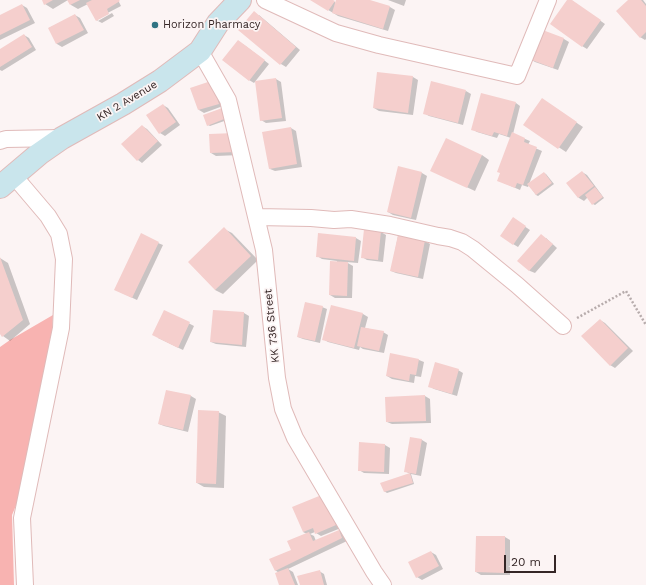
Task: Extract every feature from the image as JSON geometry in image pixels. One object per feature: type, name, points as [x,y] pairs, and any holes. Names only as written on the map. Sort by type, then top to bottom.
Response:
[{"type":"main road","name":"KN 2 Avenue","points":[[7,182],[39,154],[62,138],[123,104],[160,81],[200,51],[218,23],[240,0]]},
{"type":"street","points":[[265,0],[336,33],[379,45],[517,76],[548,0]]},
{"type":"street","name":"KK 736 Street","points":[[200,51],[228,100],[264,250],[277,378],[283,409],[295,438],[383,585]]},
{"type":"street","points":[[0,141],[6,139],[62,138]]},
{"type":"street","points":[[7,182],[48,216],[59,234],[64,259],[61,328],[22,518],[25,585]]},
{"type":"street","points":[[256,217],[334,220],[351,219],[390,225],[462,242],[517,284],[563,326]]},
{"type":"path","points":[[563,326],[626,291],[646,325]]},
{"type":"shaded area","points":[[53,315],[51,348],[32,467],[12,515],[14,585],[0,585],[0,347]]},
{"type":"building","points":[[42,0],[53,0],[44,5]]},
{"type":"building","points":[[67,0],[80,0],[70,5]]},
{"type":"building","points":[[92,0],[120,1],[107,9],[109,14],[96,21],[86,3]]},
{"type":"building","points":[[310,0],[333,0],[335,1],[328,11]]},
{"type":"building","points":[[336,0],[370,0],[390,6],[383,29],[332,13]]},
{"type":"building","points":[[567,0],[572,0],[601,20],[582,47],[550,24]]},
{"type":"building","points":[[628,0],[641,0],[646,6],[646,32],[640,38],[616,11]]},
{"type":"building","points":[[22,4],[30,20],[0,35],[0,15]]},
{"type":"building","points":[[254,11],[296,47],[280,65],[238,30]]},
{"type":"building","points":[[75,14],[84,30],[56,44],[48,28]]},
{"type":"building","points":[[540,29],[564,38],[553,68],[529,59]]},
{"type":"building","points":[[24,34],[32,47],[0,67],[0,49]]},
{"type":"building","points":[[238,40],[265,60],[249,81],[222,60]]},
{"type":"building","points":[[377,72],[413,76],[408,113],[373,108]]},
{"type":"building","points":[[276,78],[282,118],[260,121],[255,81]]},
{"type":"building","points":[[211,81],[219,104],[198,110],[190,88]]},
{"type":"building","points":[[431,81],[466,90],[458,123],[423,114]]},
{"type":"building","points":[[481,93],[516,102],[507,136],[494,132],[492,136],[471,130]]},
{"type":"building","points":[[542,98],[577,122],[558,149],[523,125]]},
{"type":"building","points":[[163,104],[176,122],[159,134],[146,115]]},
{"type":"building","points":[[225,107],[229,117],[207,126],[203,115]]},
{"type":"building","points":[[142,125],[158,141],[137,161],[121,144]]},
{"type":"building","points":[[291,127],[297,164],[269,169],[262,132]]},
{"type":"building","points":[[512,132],[525,138],[524,142],[537,147],[523,185],[517,183],[515,188],[497,181],[500,173],[497,172]]},
{"type":"building","points":[[235,133],[236,152],[210,153],[209,134]]},
{"type":"building","points":[[446,138],[482,155],[467,188],[430,171]]},
{"type":"building","points":[[398,166],[422,172],[411,218],[387,212]]},
{"type":"building","points":[[582,171],[594,186],[578,198],[566,183]]},
{"type":"building","points":[[544,172],[552,183],[536,195],[527,184]]},
{"type":"building","points":[[595,187],[603,197],[592,205],[585,195]]},
{"type":"building","points":[[513,217],[526,226],[513,245],[500,236]]},
{"type":"building","points":[[224,227],[251,256],[215,290],[188,262]]},
{"type":"building","points":[[364,229],[381,231],[378,260],[361,258]]},
{"type":"building","points":[[141,233],[159,242],[132,298],[114,290]]},
{"type":"building","points":[[318,233],[356,237],[354,261],[316,257]]},
{"type":"building","points":[[541,234],[553,244],[529,271],[517,261]]},
{"type":"building","points":[[398,235],[425,240],[418,277],[390,271]]},
{"type":"building","points":[[0,257],[23,320],[2,337],[0,334]]},
{"type":"building","points":[[330,261],[348,262],[347,296],[329,295]]},
{"type":"building","points":[[305,302],[323,306],[315,341],[297,337]]},
{"type":"building","points":[[331,305],[363,313],[354,348],[322,340]]},
{"type":"building","points":[[164,310],[190,322],[178,348],[152,335]]},
{"type":"building","points":[[213,310],[244,312],[242,345],[210,342]]},
{"type":"building","points":[[600,319],[628,348],[610,366],[581,336]]},
{"type":"building","points":[[361,327],[384,331],[379,351],[357,346]]},
{"type":"building","points":[[390,353],[419,359],[416,375],[410,374],[409,381],[386,376]]},
{"type":"building","points":[[435,362],[459,369],[452,394],[428,387]]},
{"type":"building","points":[[166,390],[191,395],[183,430],[158,424]]},
{"type":"building","points":[[425,395],[426,421],[386,422],[385,397]]},
{"type":"building","points":[[198,410],[219,411],[216,484],[196,483]]},
{"type":"building","points":[[410,437],[422,439],[416,474],[404,472]]},
{"type":"building","points":[[359,442],[385,444],[384,472],[358,471]]},
{"type":"building","points":[[410,473],[413,483],[384,492],[380,483]]},
{"type":"building","points":[[324,494],[336,525],[315,534],[313,528],[303,532],[292,507]]},
{"type":"building","points":[[339,530],[342,538],[275,571],[269,559],[291,550],[287,541],[309,532],[313,541]]},
{"type":"building","points":[[476,536],[505,536],[505,573],[475,572]]},
{"type":"building","points":[[431,551],[439,566],[416,578],[408,562]]},
{"type":"building","points":[[288,568],[295,585],[279,585],[275,573]]},
{"type":"building","points":[[320,570],[324,585],[300,585],[297,576]]},
{"type":"place","name":"Horizon Pharmacy","points":[[155,25]]}]
